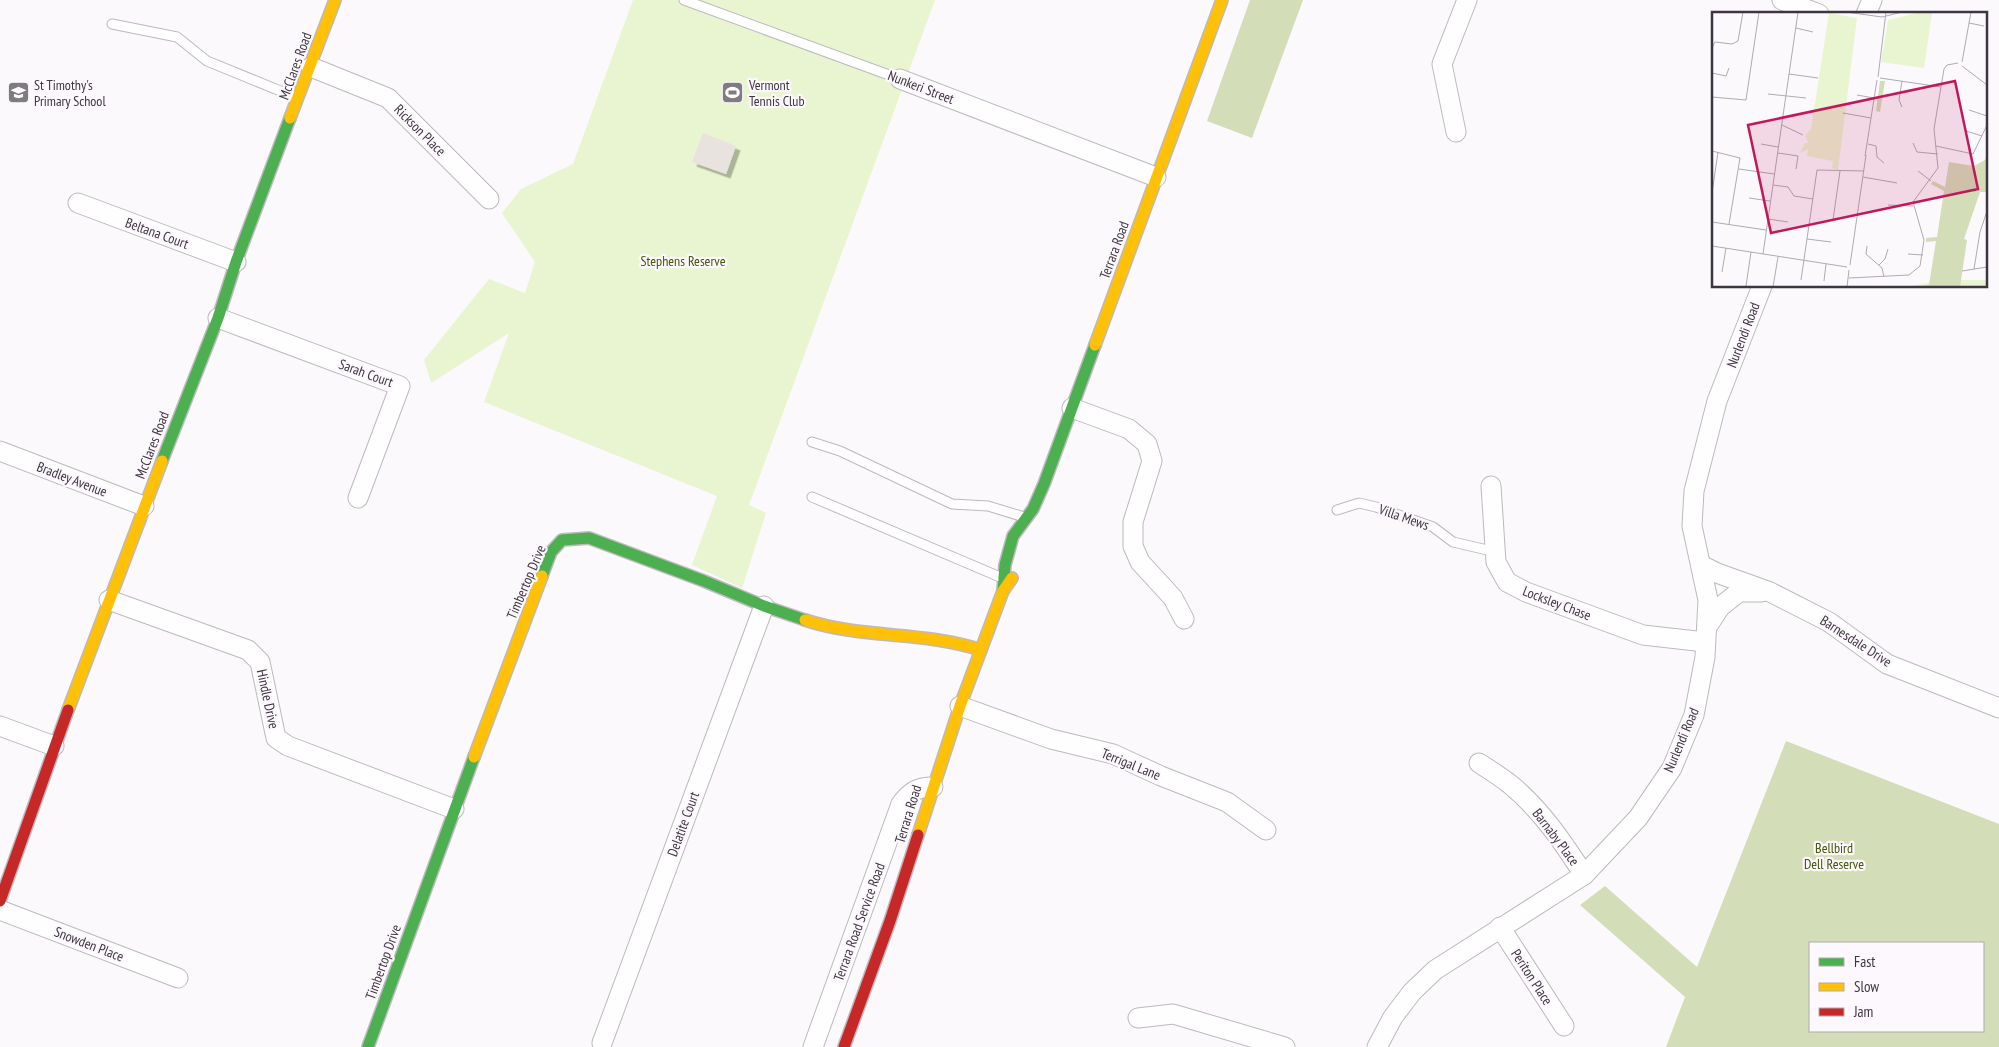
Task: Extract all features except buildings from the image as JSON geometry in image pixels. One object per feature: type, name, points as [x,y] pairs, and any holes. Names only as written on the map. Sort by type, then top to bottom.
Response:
[{"type":"street","name":"McClares Road","points":[[0,901],[54,746],[144,506],[218,318],[236,262],[335,0]]},
{"type":"street","name":"Terrara Road","points":[[844,1047],[890,921],[932,787],[960,706],[1007,579],[1007,553],[1013,536],[1030,519],[1222,0]]},
{"type":"street","points":[[1456,132],[1442,64],[1467,0]]},
{"type":"street","points":[[1782,0],[1814,12]]},
{"type":"street","points":[[1867,12],[1872,0]]},
{"type":"street","name":"Rickson Place","points":[[311,67],[388,98],[489,199]]},
{"type":"street","name":"Nunkeri Street","points":[[900,79],[1156,177]]},
{"type":"street","name":"Beltana Court","points":[[78,203],[236,262]]},
{"type":"street","name":"Nurlendi Road","points":[[1377,1047],[1393,1017],[1412,992],[1435,970],[1584,875],[1638,818],[1672,768],[1694,715],[1703,674],[1708,600],[1692,526],[1694,491],[1717,401],[1761,288]]},
{"type":"street","name":"Sarah Court","points":[[218,318],[400,386],[358,498]]},
{"type":"street","points":[[1072,408],[1129,429],[1147,444],[1152,461],[1133,522],[1133,546],[1140,562],[1174,598],[1184,619]]},
{"type":"street","name":"Bradley Avenue","points":[[0,451],[144,506]]},
{"type":"street","name":"Locksley Chase","points":[[1490,486],[1496,562],[1507,582],[1526,592],[1643,635],[1705,635]]},
{"type":"street","name":"Timbertop Drive","points":[[368,1047],[454,809],[551,552],[562,540],[589,538],[704,580],[764,606],[818,624],[862,632],[960,644],[980,650]]},
{"type":"street","name":"Barnesdale Drive","points":[[1701,565],[1717,573],[1770,592],[1829,622],[1887,664],[1999,708]]},
{"type":"street","name":"Terrara Road","points":[[1007,579],[1018,570]]},
{"type":"street","name":"Barnesdale Drive","points":[[1705,635],[1720,607],[1739,592],[1770,592]]},
{"type":"street","name":"Hindle Drive","points":[[109,600],[248,650],[260,662],[276,738],[288,746],[454,809]]},
{"type":"street","name":"Delatite Court","points":[[602,1043],[764,606]]},
{"type":"street","name":"Terrigal Lane","points":[[960,706],[1050,739],[1113,754],[1160,776],[1227,802],[1266,830]]},
{"type":"street","points":[[0,726],[54,746]]},
{"type":"street","name":"Barnaby Place","points":[[1479,763],[1511,785],[1540,813],[1565,845],[1584,875]]},
{"type":"street","name":"Terrara Road Service Road","points":[[813,1047],[901,804],[916,789],[932,787]]},
{"type":"street","name":"Snowden Place","points":[[0,910],[178,978]]},
{"type":"street","name":"Periton Place","points":[[1500,927],[1564,1026]]},
{"type":"street","points":[[1138,1018],[1173,1014],[1285,1047]]},
{"type":"lane","name":"Nunkeri Street","points":[[684,0],[900,79]]},
{"type":"lane","points":[[112,24],[177,37],[207,61],[299,98]]},
{"type":"lane","points":[[812,442],[840,451],[952,504],[988,506],[1030,519]]},
{"type":"lane","points":[[812,497],[1007,579]]},
{"type":"lane","name":"Villa Mews","points":[[1337,510],[1359,504],[1376,507],[1433,527],[1453,542],[1496,552]]},
{"type":"green space","name":"Stephens Reserve","points":[[633,0],[935,0],[749,505],[766,513],[742,588],[692,565],[717,496],[484,402],[509,333],[431,383],[424,360],[489,279],[525,293],[535,262],[502,213],[521,189],[573,164]]},
{"type":"green space","points":[[1250,0],[1303,0],[1252,138],[1207,121]]},
{"type":"green space","name":"Bellbird Dell Reserve","points":[[1786,741],[1999,824],[1999,1047],[1666,1047],[1685,997],[1580,905],[1605,886],[1697,967]]},
{"type":"traffic: fast","points":[[162,461],[218,318],[236,262],[290,118]]},
{"type":"traffic: fast","points":[[1003,591],[1005,565],[1013,536],[1033,509],[1044,484],[1095,345]]},
{"type":"traffic: fast","points":[[542,576],[551,552],[562,540],[589,538],[805,620]]},
{"type":"traffic: fast","points":[[368,1047],[474,757]]},
{"type":"traffic: slow","points":[[290,118],[335,0]]},
{"type":"traffic: slow","points":[[1095,345],[1222,0]]},
{"type":"traffic: slow","points":[[68,710],[162,461]]},
{"type":"traffic: slow","points":[[474,757],[542,576]]},
{"type":"traffic: slow","points":[[918,835],[960,706],[1003,591],[1012,578]]},
{"type":"traffic: slow","points":[[805,620],[849,630],[937,640],[981,650]]},
{"type":"traffic: jam","points":[[0,901],[68,710]]},
{"type":"traffic: jam","points":[[844,1047],[890,921],[918,835]]},
{"type":"place","name":"St Timothy's Primary School","points":[[18,93]]},
{"type":"place","name":"Vermont Tennis Club","points":[[733,93]]}]
